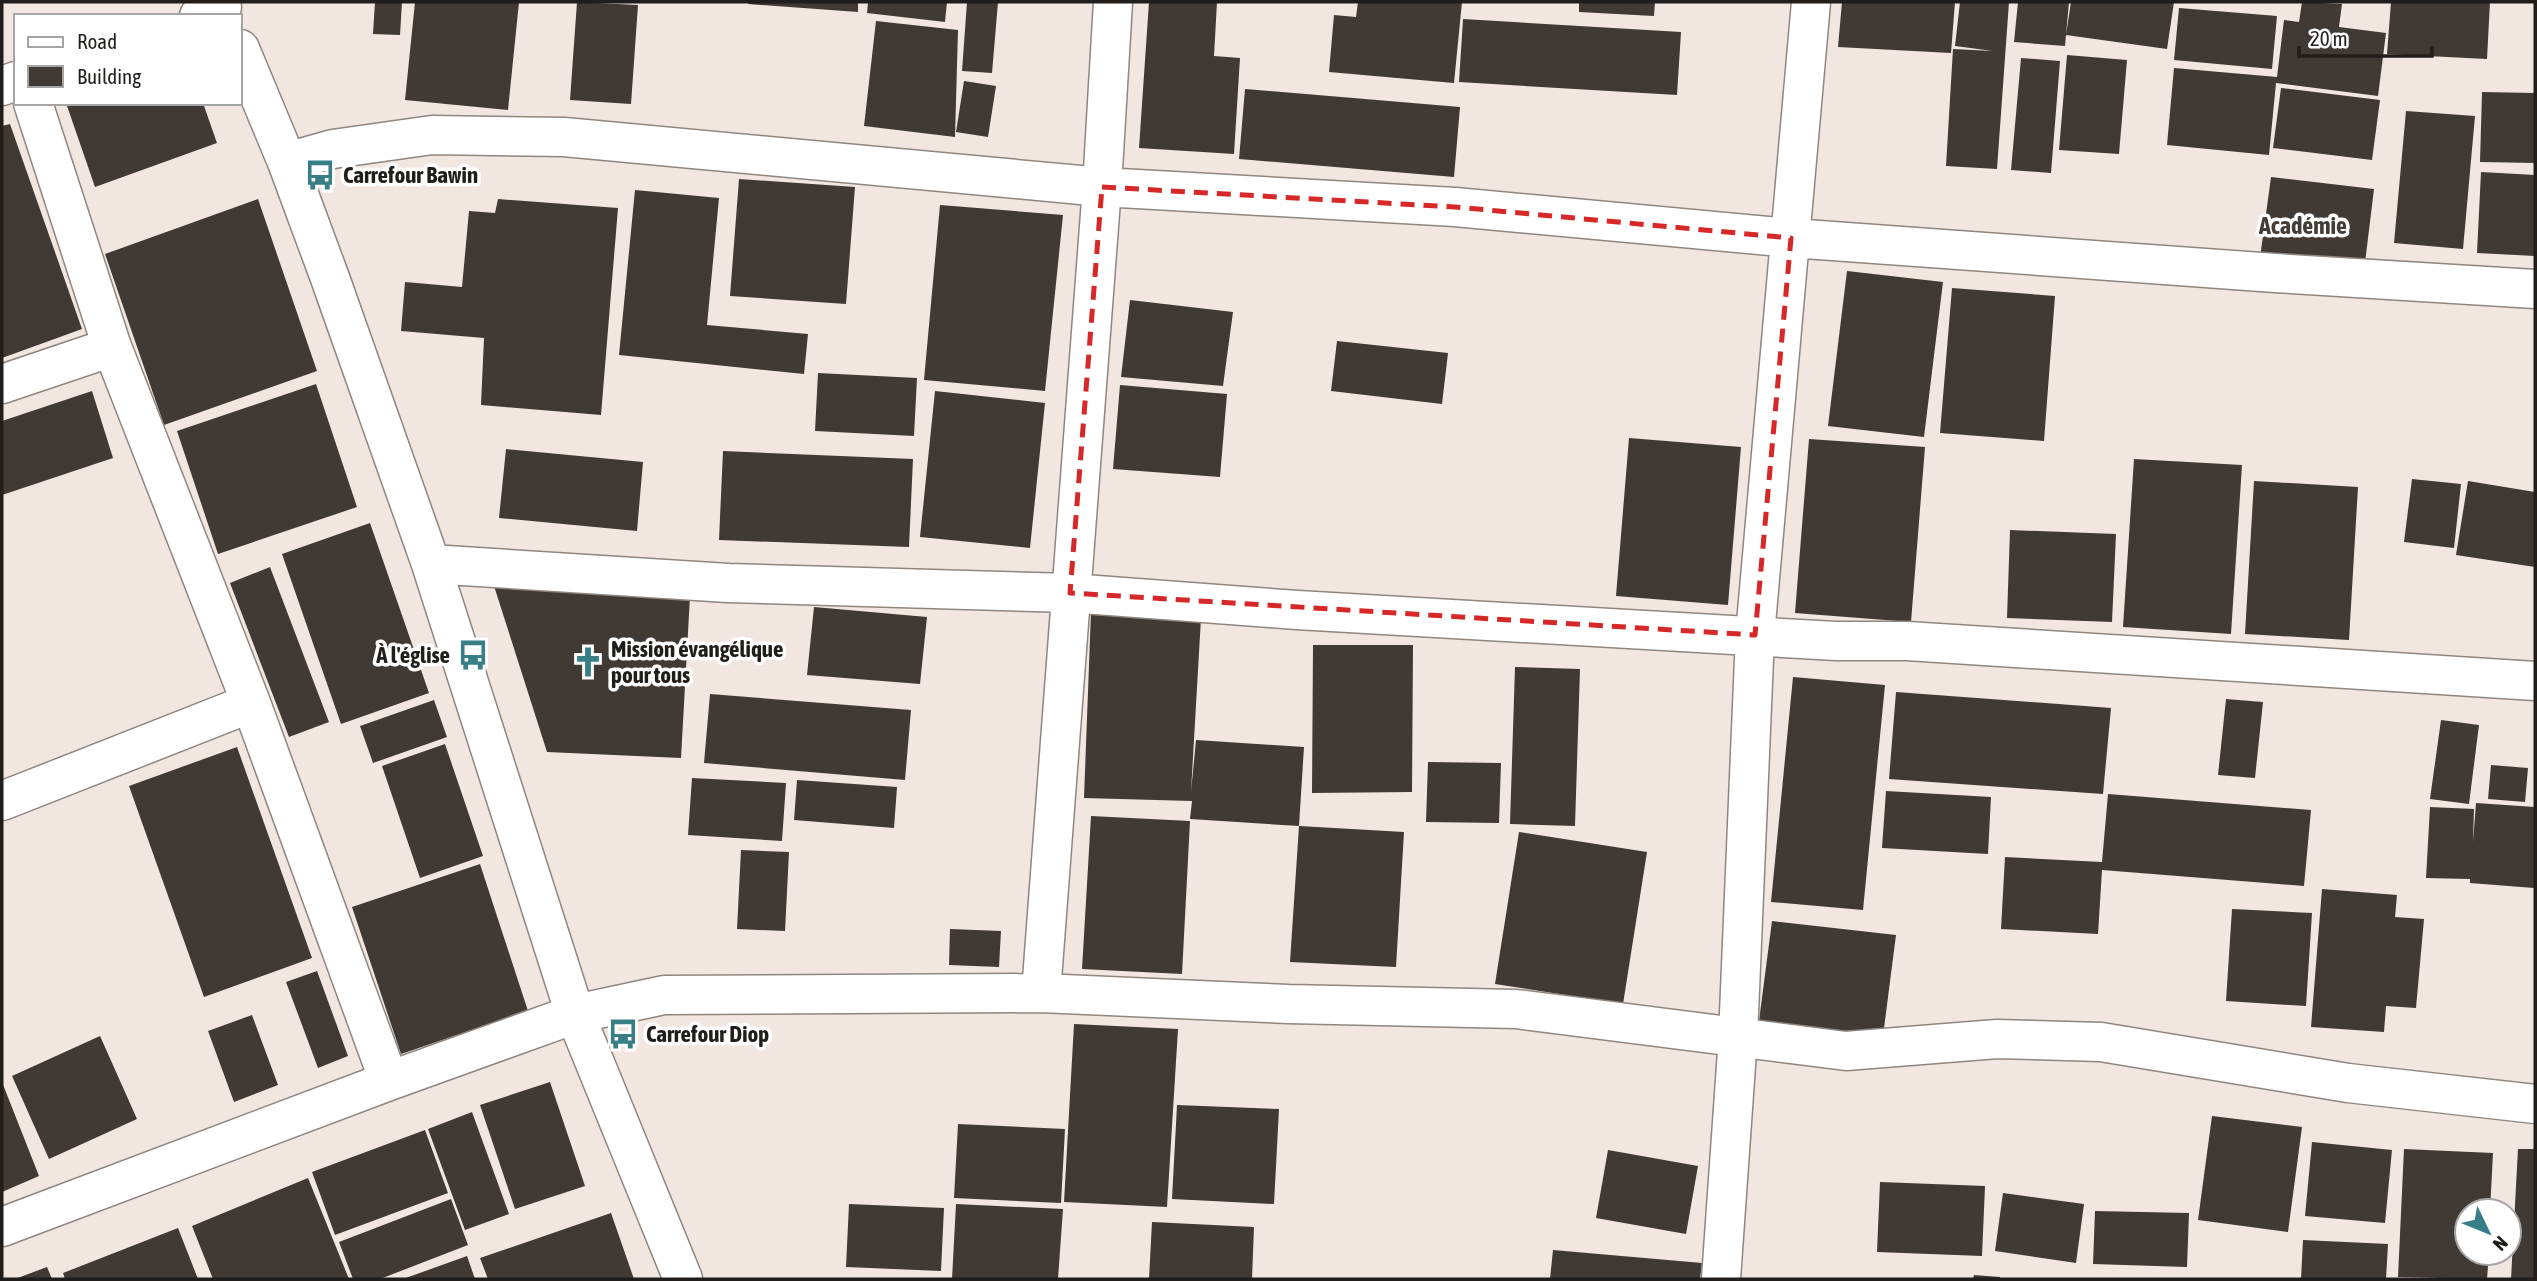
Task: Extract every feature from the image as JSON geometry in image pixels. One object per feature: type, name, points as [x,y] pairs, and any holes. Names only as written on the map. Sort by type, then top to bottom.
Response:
[{"type":"street","points":[[1041,993],[1102,187],[1113,2]]},
{"type":"street","points":[[1721,1279],[1738,1037],[1755,635],[1811,2]]},
{"type":"street","points":[[242,54],[287,162],[335,291],[431,564],[575,1014],[683,1279]]},
{"type":"street","points":[[34,105],[112,347],[251,704],[389,1081]]},
{"type":"street","points":[[287,162],[333,149],[432,135],[564,137],[1102,187],[1455,207],[1791,238],[2535,289]]},
{"type":"street","points":[[2,384],[112,347]]},
{"type":"street","points":[[431,564],[728,583],[1070,593],[1297,610],[1836,641],[1907,640],[2535,681]]},
{"type":"street","points":[[2,801],[251,704]]},
{"type":"street","points":[[2,1227],[575,1014],[664,995],[1041,993],[1288,1004],[1516,1009],[1846,1051],[1997,1039],[2101,1042],[2348,1083],[2535,1104]]},
{"type":"highlighted area","points":[[1102,187],[1455,207],[1791,238],[1755,635],[1070,593]]},
{"type":"building","points":[[375,2],[402,2],[400,35],[373,34]]},
{"type":"building","points":[[415,2],[519,2],[508,110],[405,100]]},
{"type":"building","points":[[577,2],[638,5],[631,104],[570,100]]},
{"type":"building","points":[[858,2],[858,12],[748,4]]},
{"type":"building","points":[[868,2],[947,2],[945,22],[867,13]]},
{"type":"building","points":[[967,2],[998,2],[992,73],[962,71]]},
{"type":"building","points":[[1149,2],[1217,2],[1214,56],[1240,58],[1234,154],[1139,148]]},
{"type":"building","points":[[1358,2],[1462,2],[1454,83],[1329,72],[1334,15],[1356,17]]},
{"type":"building","points":[[1579,2],[1655,2],[1654,16],[1579,12]]},
{"type":"building","points":[[1842,2],[1955,2],[1951,53],[1838,47]]},
{"type":"building","points":[[1960,2],[2009,2],[1997,169],[1946,166],[1953,49],[1993,51],[1955,46]]},
{"type":"building","points":[[2018,2],[2069,2],[2065,46],[2014,42]]},
{"type":"building","points":[[2071,2],[2174,2],[2167,49],[2066,35]]},
{"type":"building","points":[[2302,2],[2342,4],[2339,27],[2386,33],[2378,96],[2276,83],[2269,155],[2167,145],[2174,68],[2277,77],[2284,20],[2299,22]]},
{"type":"building","points":[[2391,2],[2490,2],[2487,59],[2387,54]]},
{"type":"building","points":[[2179,8],[2277,16],[2272,69],[2174,60]]},
{"type":"building","points":[[1463,19],[1681,32],[1677,95],[1459,82]]},
{"type":"building","points":[[876,21],[958,30],[955,137],[864,126]]},
{"type":"building","points":[[2067,55],[2127,60],[2119,154],[2059,150]]},
{"type":"building","points":[[2021,58],[2060,61],[2051,173],[2011,170]]},
{"type":"building","points":[[964,81],[996,86],[988,137],[956,132]]},
{"type":"building","points":[[2281,88],[2380,100],[2372,160],[2273,148]]},
{"type":"building","points":[[1245,89],[1460,107],[1454,177],[1239,159]]},
{"type":"building","points":[[2482,92],[2535,93],[2535,163],[2480,162]]},
{"type":"building","points":[[67,105],[204,105],[217,143],[95,187]]},
{"type":"building","points":[[2406,111],[2475,116],[2463,249],[2394,243]]},
{"type":"building","points":[[10,124],[82,329],[2,358],[2,126]]},
{"type":"building","points":[[2481,172],[2535,175],[2535,256],[2477,253]]},
{"type":"building","points":[[2271,177],[2374,189],[2364,271],[2260,258]]},
{"type":"building","points":[[739,179],[855,187],[846,304],[730,296]]},
{"type":"building","points":[[635,190],[719,198],[707,325],[808,334],[804,374],[619,355]]},
{"type":"building","points":[[258,199],[317,371],[164,425],[105,254]]},
{"type":"building","points":[[498,199],[618,208],[601,415],[481,405],[484,338],[401,331],[405,282],[462,287],[469,211],[495,213]]},
{"type":"building","points":[[940,205],[1063,215],[1045,391],[924,380]]},
{"type":"building","points":[[1847,271],[1943,282],[1924,437],[1828,426]]},
{"type":"building","points":[[1952,288],[2055,296],[2044,441],[1940,433]]},
{"type":"building","points":[[1130,300],[1233,312],[1223,386],[1121,377]]},
{"type":"building","points":[[1337,341],[1448,353],[1442,404],[1331,391]]},
{"type":"building","points":[[818,373],[917,378],[914,436],[815,431]]},
{"type":"building","points":[[316,384],[357,507],[218,554],[177,431]]},
{"type":"building","points":[[1120,385],[1227,394],[1220,477],[1113,469]]},
{"type":"building","points":[[92,391],[113,458],[2,495],[2,421]]},
{"type":"building","points":[[935,391],[1045,403],[1030,548],[920,537]]},
{"type":"building","points":[[1629,438],[1741,447],[1728,605],[1616,596]]},
{"type":"building","points":[[1809,439],[1925,447],[1911,622],[1795,613]]},
{"type":"building","points":[[506,449],[643,462],[637,531],[499,518]]},
{"type":"building","points":[[723,451],[913,459],[909,547],[719,540]]},
{"type":"building","points":[[2134,459],[2242,465],[2231,634],[2123,627]]},
{"type":"building","points":[[2412,479],[2461,484],[2454,548],[2404,542]]},
{"type":"building","points":[[2254,481],[2358,487],[2349,640],[2245,634]]},
{"type":"building","points":[[2468,481],[2535,492],[2535,567],[2456,555]]},
{"type":"building","points":[[370,523],[429,693],[341,724],[282,554]]},
{"type":"building","points":[[2010,530],[2116,534],[2112,622],[2007,618]]},
{"type":"building","points":[[270,567],[329,722],[289,737],[230,583]]},
{"type":"building","points":[[494,586],[690,596],[681,758],[547,752]]},
{"type":"building","points":[[814,607],[927,617],[920,684],[807,675]]},
{"type":"building","points":[[1091,612],[1201,618],[1191,792],[1196,740],[1304,747],[1299,826],[1190,819],[1192,801],[1084,798]]},
{"type":"building","points":[[1313,645],[1413,645],[1412,792],[1312,793]]},
{"type":"building","points":[[1515,667],[1580,669],[1575,826],[1510,824]]},
{"type":"building","points":[[1793,677],[1885,685],[1863,910],[1771,902]]},
{"type":"building","points":[[1896,692],[2111,708],[2103,794],[1889,779]]},
{"type":"building","points":[[710,694],[911,710],[905,780],[704,763]]},
{"type":"building","points":[[2226,699],[2263,702],[2255,778],[2218,775]]},
{"type":"building","points":[[434,700],[447,737],[373,763],[360,726]]},
{"type":"building","points":[[2441,720],[2479,725],[2469,804],[2430,799]]},
{"type":"building","points":[[445,744],[483,856],[420,878],[382,766]]},
{"type":"building","points":[[237,747],[312,958],[204,997],[129,786]]},
{"type":"building","points":[[1428,762],[1501,763],[1499,823],[1426,822]]},
{"type":"building","points":[[2491,765],[2528,768],[2525,802],[2488,799]]},
{"type":"building","points":[[692,778],[786,783],[782,841],[688,835]]},
{"type":"building","points":[[797,780],[897,787],[894,828],[794,820]]},
{"type":"building","points":[[1886,791],[1991,797],[1988,854],[1882,848]]},
{"type":"building","points":[[2108,794],[2311,810],[2304,886],[2102,870],[2098,934],[2001,929],[2005,857],[2102,862]]},
{"type":"building","points":[[2476,803],[2535,807],[2534,888],[2470,883],[2470,879],[2426,878],[2430,807],[2474,809],[2473,842]]},
{"type":"building","points":[[1091,816],[1190,821],[1182,974],[1082,969]]},
{"type":"building","points":[[1299,826],[1404,832],[1396,967],[1290,962]]},
{"type":"building","points":[[1519,832],[1647,852],[1623,1004],[1495,984]]},
{"type":"building","points":[[741,850],[789,852],[785,931],[737,929]]},
{"type":"building","points":[[480,864],[528,1011],[401,1054],[352,907]]},
{"type":"building","points":[[2322,889],[2397,895],[2395,917],[2424,919],[2416,1008],[2386,1006],[2384,1032],[2311,1027]]},
{"type":"building","points":[[2232,909],[2312,913],[2306,1006],[2226,1001]]},
{"type":"building","points":[[1772,921],[1896,935],[1883,1036],[1759,1021]]},
{"type":"building","points":[[950,929],[1001,931],[999,967],[949,965]]},
{"type":"building","points":[[317,971],[348,1056],[318,1068],[286,982]]},
{"type":"building","points":[[252,1015],[278,1085],[234,1102],[208,1031]]},
{"type":"building","points":[[1074,1024],[1178,1029],[1167,1207],[1064,1202]]},
{"type":"building","points":[[100,1036],[137,1119],[49,1159],[12,1076]]},
{"type":"building","points":[[2,1082],[39,1176],[2,1192]]},
{"type":"building","points":[[550,1082],[585,1186],[515,1209],[480,1105]]},
{"type":"building","points":[[1177,1105],[1279,1109],[1274,1204],[1172,1199]]},
{"type":"building","points":[[472,1112],[509,1214],[465,1230],[428,1129]]},
{"type":"building","points":[[2212,1116],[2302,1127],[2288,1232],[2198,1220]]},
{"type":"building","points":[[958,1124],[1065,1129],[1061,1203],[954,1198]]},
{"type":"building","points":[[425,1130],[448,1193],[335,1235],[312,1172]]},
{"type":"building","points":[[2312,1142],[2392,1150],[2385,1223],[2305,1216]]},
{"type":"building","points":[[2404,1149],[2493,1153],[2491,1197],[2453,1197],[2453,1267],[2488,1267],[2487,1279],[2398,1277]]},
{"type":"building","points":[[2518,1149],[2535,1149],[2535,1279],[2511,1279],[2512,1267],[2523,1267],[2523,1197],[2515,1197]]},
{"type":"building","points":[[1608,1150],[1698,1166],[1686,1234],[1596,1218]]},
{"type":"building","points":[[308,1178],[349,1279],[213,1279],[192,1226]]},
{"type":"building","points":[[1880,1182],[1985,1186],[1982,1256],[1877,1252]]},
{"type":"building","points":[[2003,1193],[2084,1204],[2076,1263],[1995,1251]]},
{"type":"building","points":[[451,1199],[468,1245],[380,1279],[353,1279],[339,1242]]},
{"type":"building","points":[[849,1204],[944,1208],[941,1271],[846,1267]]},
{"type":"building","points":[[956,1204],[1063,1209],[1058,1279],[952,1279]]},
{"type":"building","points":[[2095,1211],[2189,1213],[2187,1267],[2093,1264]]},
{"type":"building","points":[[611,1213],[634,1279],[488,1279],[480,1258]]},
{"type":"building","points":[[1152,1222],[1254,1227],[1252,1279],[1149,1279]]},
{"type":"building","points":[[178,1228],[198,1279],[65,1279],[63,1273]]},
{"type":"building","points":[[2303,1240],[2388,1244],[2386,1279],[2301,1279]]},
{"type":"building","points":[[1553,1250],[1702,1263],[1700,1279],[1550,1279]]},
{"type":"building","points":[[467,1256],[475,1279],[403,1279]]},
{"type":"building","points":[[47,1267],[52,1279],[15,1279]]},
{"type":"building","points":[[1974,1275],[2000,1277],[2000,1279],[1973,1279]]},
{"type":"place","name":"Carrefour Bawin","points":[[320,175]]},
{"type":"place","name":"À l'église","points":[[473,655]]},
{"type":"place","name":"Mission évangélique pour tous","points":[[588,662]]},
{"type":"place","name":"Carrefour Diop","points":[[623,1034]]},
{"type":"district","name":"Académie","points":[[2303,226]]}]
